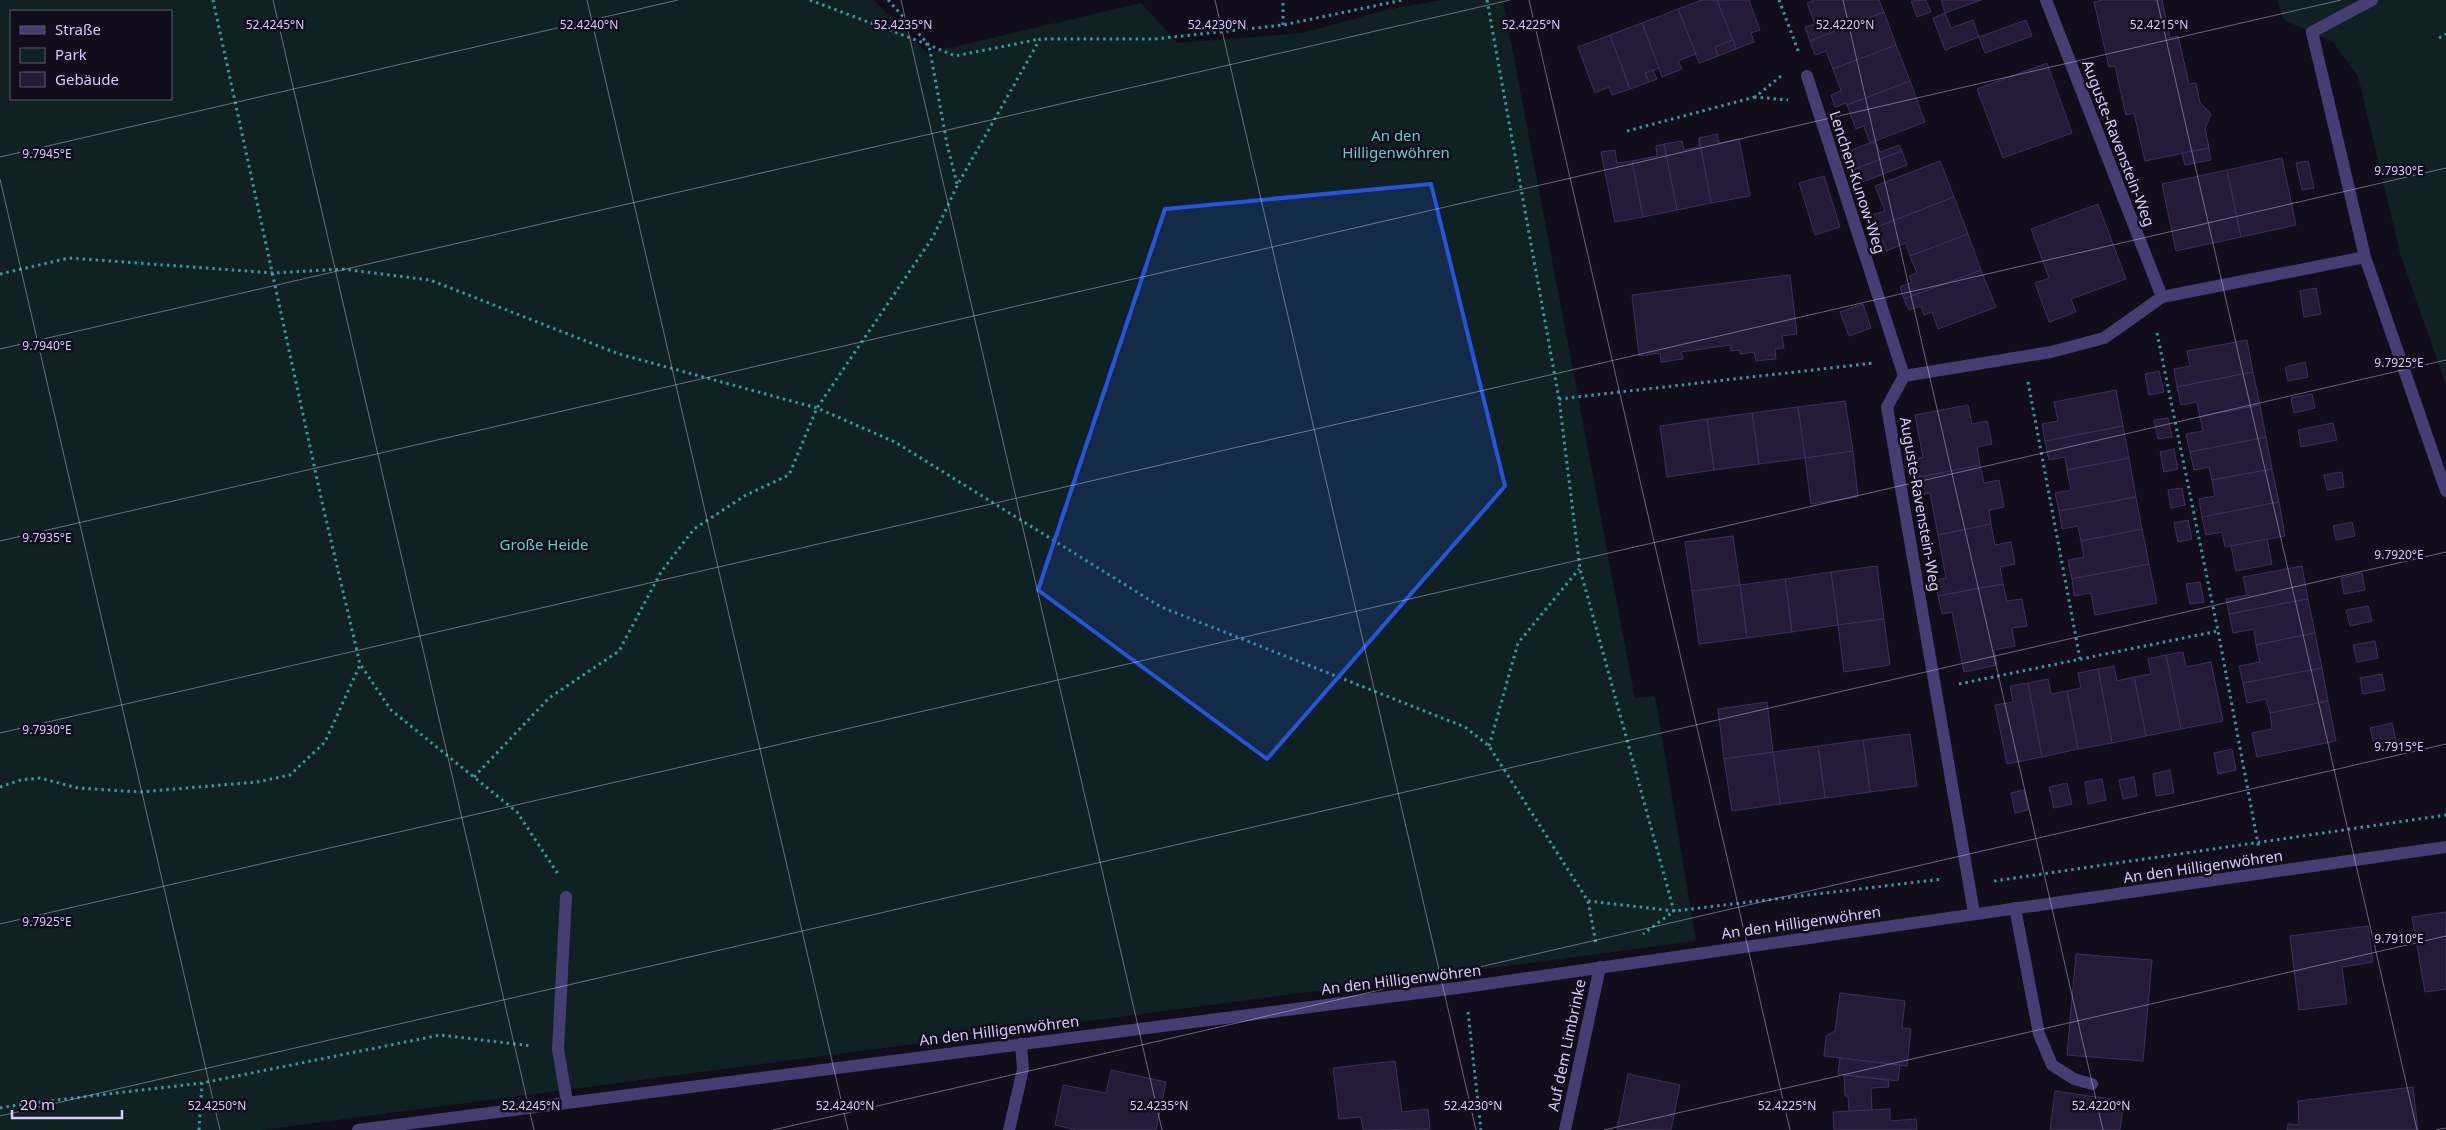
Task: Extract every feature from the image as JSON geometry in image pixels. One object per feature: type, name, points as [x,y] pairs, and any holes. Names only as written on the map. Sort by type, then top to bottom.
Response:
[{"type":"street","name":"Auguste-Ravenstein-Weg","points":[[2046,0],[2162,297]]},
{"type":"street","points":[[2372,0],[2312,32],[2365,257],[2446,491]]},
{"type":"street","name":"Lenchen-Kunow-Weg","points":[[1807,76],[1904,376]]},
{"type":"street","points":[[1904,376],[2023,356],[2104,338],[2162,297],[2365,257]]},
{"type":"street","name":"Auguste-Ravenstein-Weg","points":[[1904,376],[1887,407],[1974,913]]},
{"type":"street","name":"An den Hilligenwöhren","points":[[358,1130],[1465,987],[1974,913],[2263,875],[2446,847]]},
{"type":"street","points":[[566,897],[558,1049],[567,1102]]},
{"type":"street","points":[[2015,908],[2039,1034],[2052,1065],[2074,1079],[2092,1084]]},
{"type":"street","name":"Auf dem Limbrinke","points":[[1564,1130],[1600,967]]},
{"type":"street","points":[[1008,1130],[1023,1069],[1021,1044]]},
{"type":"path","points":[[213,0],[274,273],[322,502],[360,664],[391,710],[517,812],[565,884],[566,897]]},
{"type":"path","points":[[810,0],[955,56],[1040,39],[1155,39],[1283,25],[1402,0]]},
{"type":"path","points":[[888,0],[929,45],[947,144],[958,184]]},
{"type":"path","points":[[1283,0],[1283,25]]},
{"type":"path","points":[[1487,0],[1559,399],[1580,569],[1674,911]]},
{"type":"path","points":[[1779,0],[1807,76]]},
{"type":"path","points":[[2438,38],[2446,34]]},
{"type":"path","points":[[474,777],[549,698],[619,651],[661,572],[694,529],[746,496],[789,475],[817,408],[933,236],[958,184],[1040,39]]},
{"type":"path","points":[[1627,131],[1755,97]]},
{"type":"path","points":[[0,274],[69,258],[274,273],[342,269],[430,280],[619,354],[817,408],[895,442],[1161,607],[1465,727],[1489,746],[1588,901],[1600,967]]},
{"type":"path","points":[[2151,305],[2218,631],[2263,875]]},
{"type":"path","points":[[2023,356],[2080,659]]},
{"type":"path","points":[[1559,399],[1899,360]]},
{"type":"path","points":[[1489,746],[1518,643],[1580,569]]},
{"type":"path","points":[[1936,689],[2218,631]]},
{"type":"path","points":[[0,787],[21,780],[40,778],[78,788],[140,792],[257,782],[290,775],[325,742],[360,664]]},
{"type":"path","points":[[1588,901],[1674,911],[1969,876],[1970,885],[2446,815]]},
{"type":"path","points":[[1465,987],[1481,1130]]},
{"type":"path","points":[[0,1108],[202,1083],[440,1035],[558,1049]]},
{"type":"path","points":[[199,1130],[202,1083]]},
{"type":"highlighted area","points":[[1431,184],[1505,486],[1267,759],[1038,590],[1165,209]]},
{"type":"green space","name":"Große Heide","points":[[0,0],[874,0],[927,53],[1141,3],[1178,43],[1303,33],[1386,10],[1442,0],[1503,0],[1635,698],[1655,696],[1696,941],[261,1130],[0,1130]]},
{"type":"green space","points":[[2277,0],[2446,0],[2446,385],[2401,257],[2358,76],[2333,42],[2284,20]]},
{"type":"building","points":[[1701,0],[1717,0],[1733,40],[1715,47],[1718,56],[1699,63],[1678,9]]},
{"type":"building","points":[[1717,0],[1749,0],[1760,30],[1751,33],[1754,42],[1736,49]]},
{"type":"building","points":[[1815,0],[1879,0],[1884,12],[1810,41],[1805,27],[1815,24],[1807,3]]},
{"type":"building","points":[[1926,0],[1931,12],[1917,17],[1911,1]]},
{"type":"building","points":[[1941,0],[1981,0],[1945,13]]},
{"type":"building","points":[[2103,0],[2162,0],[2170,38],[2178,36],[2189,84],[2196,83],[2200,103],[2211,114],[2205,128],[2209,148],[2145,161],[2134,113],[2126,115],[2115,66],[2109,67],[2094,2]]},
{"type":"building","points":[[1678,9],[1696,54],[1678,61],[1682,69],[1662,77],[1642,23]]},
{"type":"building","points":[[1884,12],[1896,45],[1833,69],[1826,51],[1815,55],[1810,41]]},
{"type":"building","points":[[1945,13],[1951,28],[1973,20],[1979,37],[1945,50],[1933,18]]},
{"type":"building","points":[[2026,20],[2032,36],[1985,53],[1979,37]]},
{"type":"building","points":[[1642,23],[1659,68],[1645,73],[1649,82],[1630,89],[1610,35]]},
{"type":"building","points":[[1610,35],[1630,89],[1612,95],[1609,87],[1595,93],[1578,47]]},
{"type":"building","points":[[1733,40],[1736,49],[1718,56],[1715,47]]},
{"type":"building","points":[[1896,45],[1910,81],[1847,105],[1846,103],[1835,107],[1831,95],[1841,91],[1833,69]]},
{"type":"building","points":[[2047,63],[2072,133],[2003,158],[1977,89]]},
{"type":"building","points":[[1653,70],[1657,79],[1649,82],[1645,73]]},
{"type":"building","points":[[1910,81],[1925,122],[1870,143],[1864,126],[1856,129],[1847,105]]},
{"type":"building","points":[[1717,134],[1719,143],[1739,139],[1750,196],[1711,203],[1699,138]]},
{"type":"building","points":[[1699,138],[1711,203],[1677,210],[1664,144],[1682,141],[1684,150],[1699,147]]},
{"type":"building","points":[[1875,141],[1880,152],[1899,145],[1902,151],[1855,169],[1849,151]]},
{"type":"building","points":[[1664,144],[1677,210],[1643,217],[1632,161],[1657,156],[1656,146]]},
{"type":"building","points":[[2209,148],[2211,160],[2185,165],[2182,153]]},
{"type":"building","points":[[1615,150],[1617,163],[1632,161],[1643,217],[1615,222],[1601,152]]},
{"type":"building","points":[[1902,151],[1907,165],[1860,183],[1855,169]]},
{"type":"building","points":[[2282,158],[2296,225],[2241,237],[2227,170]]},
{"type":"building","points":[[1940,161],[1954,197],[1877,227],[1872,215],[1885,211],[1875,186]]},
{"type":"building","points":[[2308,161],[2314,188],[2302,190],[2296,163]]},
{"type":"building","points":[[2227,170],[2241,237],[2176,251],[2162,184]]},
{"type":"building","points":[[1824,176],[1840,227],[1815,235],[1799,183]]},
{"type":"building","points":[[1954,197],[1968,234],[1910,256],[1906,243],[1886,251],[1877,227]]},
{"type":"building","points":[[2098,204],[2126,279],[2071,299],[2076,312],[2049,322],[2035,283],[2049,278],[2031,229]]},
{"type":"building","points":[[1968,234],[1981,270],[1904,299],[1900,287],[1912,282],[1909,276],[1917,273],[1910,256]]},
{"type":"building","points":[[1981,270],[1996,307],[1938,329],[1932,312],[1924,315],[1921,306],[1909,310],[1904,299]]},
{"type":"building","points":[[1790,275],[1797,334],[1782,336],[1784,348],[1775,349],[1776,359],[1756,361],[1754,352],[1740,354],[1740,350],[1731,351],[1730,345],[1681,352],[1683,359],[1661,362],[1660,353],[1639,356],[1632,295]]},
{"type":"building","points":[[2316,288],[2321,314],[2304,317],[2300,291]]},
{"type":"building","points":[[1863,304],[1871,328],[1849,336],[1840,312]]},
{"type":"building","points":[[2247,340],[2253,372],[2177,387],[2174,369],[2190,366],[2187,351]]},
{"type":"building","points":[[2305,362],[2308,377],[2288,381],[2285,367]]},
{"type":"building","points":[[2159,371],[2164,392],[2149,395],[2145,374]]},
{"type":"building","points":[[2253,372],[2260,405],[2200,417],[2197,402],[2181,405],[2177,387]]},
{"type":"building","points":[[2116,390],[2123,426],[2045,441],[2042,424],[2058,421],[2054,402]]},
{"type":"building","points":[[2312,394],[2315,408],[2294,413],[2291,398]]},
{"type":"building","points":[[1845,401],[1853,451],[1805,458],[1798,407]]},
{"type":"building","points":[[1968,405],[1972,424],[1987,421],[1992,444],[1977,447],[1980,465],[1915,478],[1912,460],[1923,457],[1915,415]]},
{"type":"building","points":[[2260,405],[2266,437],[2190,452],[2186,434],[2203,431],[2200,417]]},
{"type":"building","points":[[1798,407],[1805,458],[1759,464],[1752,413]]},
{"type":"building","points":[[1752,413],[1759,464],[1714,470],[1707,419]]},
{"type":"building","points":[[2168,418],[2172,437],[2158,439],[2154,420]]},
{"type":"building","points":[[1707,419],[1714,470],[1667,477],[1660,426]]},
{"type":"building","points":[[2333,423],[2337,440],[2301,447],[2298,430]]},
{"type":"building","points":[[2123,426],[2129,458],[2067,470],[2065,457],[2049,460],[2045,441]]},
{"type":"building","points":[[2266,437],[2272,469],[2212,480],[2209,467],[2194,470],[2190,452]]},
{"type":"building","points":[[2174,449],[2178,469],[2164,472],[2160,452]]},
{"type":"building","points":[[1853,451],[1858,497],[1811,504],[1805,458]]},
{"type":"building","points":[[2129,458],[2136,497],[2059,511],[2055,493],[2071,490],[2067,470]]},
{"type":"building","points":[[1980,465],[1984,483],[1999,480],[2004,507],[1989,510],[1991,524],[1938,535],[1930,493],[1919,495],[1915,478]]},
{"type":"building","points":[[2272,469],[2279,502],[2202,517],[2199,499],[2215,496],[2212,480]]},
{"type":"building","points":[[2342,472],[2344,487],[2327,490],[2324,475]]},
{"type":"building","points":[[2182,488],[2185,505],[2171,508],[2168,490]]},
{"type":"building","points":[[2136,497],[2142,529],[2081,541],[2078,526],[2062,529],[2059,511]]},
{"type":"building","points":[[2279,502],[2285,536],[2225,547],[2222,532],[2206,535],[2202,517]]},
{"type":"building","points":[[2188,520],[2192,539],[2178,542],[2174,523]]},
{"type":"building","points":[[2352,522],[2355,536],[2336,540],[2333,526]]},
{"type":"building","points":[[1991,524],[1995,545],[2011,542],[2015,564],[2000,567],[2003,584],[1938,596],[1935,580],[1946,578],[1938,535]]},
{"type":"building","points":[[2142,529],[2149,564],[2072,579],[2068,560],[2084,557],[2081,541]]},
{"type":"building","points":[[1733,536],[1740,585],[1692,591],[1685,542]]},
{"type":"building","points":[[2267,539],[2272,564],[2236,571],[2231,546]]},
{"type":"building","points":[[2149,564],[2157,603],[2095,615],[2091,593],[2074,596],[2072,579]]},
{"type":"building","points":[[1877,566],[1884,619],[1838,625],[1831,572]]},
{"type":"building","points":[[2302,566],[2308,599],[2229,614],[2226,599],[2247,595],[2243,577]]},
{"type":"building","points":[[1831,572],[1838,625],[1792,632],[1785,579]]},
{"type":"building","points":[[2362,573],[2365,590],[2344,594],[2341,578]]},
{"type":"building","points":[[1785,579],[1792,632],[1747,638],[1740,585]]},
{"type":"building","points":[[2200,582],[2204,602],[2190,604],[2186,584]]},
{"type":"building","points":[[2003,584],[2007,601],[2022,599],[2027,626],[2012,628],[2015,646],[1994,650],[1997,665],[1964,672],[1952,612],[1942,614],[1938,596]]},
{"type":"building","points":[[1740,585],[1747,638],[1699,644],[1692,591]]},
{"type":"building","points":[[2308,599],[2315,633],[2256,645],[2254,629],[2233,633],[2229,614]]},
{"type":"building","points":[[2368,606],[2372,621],[2350,626],[2346,610]]},
{"type":"building","points":[[1884,619],[1890,665],[1844,672],[1838,625]]},
{"type":"building","points":[[2315,633],[2322,668],[2243,683],[2239,666],[2260,662],[2256,645]]},
{"type":"building","points":[[2375,641],[2378,658],[2357,662],[2353,645]]},
{"type":"building","points":[[2183,652],[2186,667],[2211,662],[2223,721],[2181,729],[2166,655]]},
{"type":"building","points":[[2166,655],[2181,729],[2146,736],[2134,677],[2151,674],[2148,659]]},
{"type":"building","points":[[2114,666],[2117,681],[2134,677],[2146,736],[2112,743],[2098,669]]},
{"type":"building","points":[[2322,668],[2328,701],[2270,713],[2266,699],[2247,703],[2243,683]]},
{"type":"building","points":[[2098,669],[2112,743],[2078,749],[2067,691],[2081,688],[2078,673]]},
{"type":"building","points":[[2382,674],[2385,690],[2363,694],[2360,678]]},
{"type":"building","points":[[2048,679],[2051,694],[2067,691],[2078,749],[2042,757],[2028,683]]},
{"type":"building","points":[[2028,683],[2042,757],[2007,764],[1995,705],[2013,702],[2010,686]]},
{"type":"building","points":[[2328,701],[2336,741],[2257,757],[2252,733],[2272,729],[2270,713]]},
{"type":"building","points":[[1767,702],[1773,752],[1724,759],[1718,709]]},
{"type":"building","points":[[2392,723],[2396,741],[2374,745],[2370,728]]},
{"type":"building","points":[[1910,734],[1917,786],[1870,792],[1863,740]]},
{"type":"building","points":[[1863,740],[1870,792],[1825,798],[1818,746]]},
{"type":"building","points":[[1818,746],[1825,798],[1780,804],[1773,752]]},
{"type":"building","points":[[2232,749],[2236,770],[2218,774],[2214,753]]},
{"type":"building","points":[[1773,752],[1780,804],[1732,811],[1724,759]]},
{"type":"building","points":[[2170,770],[2174,793],[2156,796],[2153,774]]},
{"type":"building","points":[[2134,777],[2137,796],[2123,799],[2119,780]]},
{"type":"building","points":[[2102,779],[2106,800],[2088,804],[2085,782]]},
{"type":"building","points":[[2067,783],[2072,804],[2054,808],[2049,787]]},
{"type":"building","points":[[2024,790],[2028,810],[2015,813],[2011,793]]},
{"type":"building","points":[[2446,912],[2446,989],[2425,992],[2412,917]]},
{"type":"building","points":[[2368,926],[2373,962],[2342,967],[2347,1004],[2299,1010],[2290,936]]},
{"type":"building","points":[[2076,954],[2152,960],[2143,1061],[2067,1055]]},
{"type":"building","points":[[1840,993],[1905,1001],[1902,1028],[1911,1029],[1907,1066],[1824,1056],[1826,1036],[1835,1031]]},
{"type":"building","points":[[1840,1058],[1900,1065],[1898,1081],[1838,1074]]},
{"type":"building","points":[[1395,1061],[1402,1112],[1428,1109],[1430,1129],[1363,1130],[1361,1117],[1339,1119],[1333,1068]]},
{"type":"building","points":[[1111,1070],[1166,1082],[1156,1130],[1077,1130],[1055,1125],[1063,1085],[1106,1093]]},
{"type":"building","points":[[1628,1074],[1680,1085],[1671,1130],[1617,1130]]},
{"type":"building","points":[[1844,1075],[1888,1080],[1889,1087],[1871,1088],[1872,1110],[1849,1111],[1848,1096],[1845,1096]]},
{"type":"building","points":[[2413,1087],[2418,1130],[2287,1130],[2288,1124],[2299,1125],[2298,1101]]},
{"type":"building","points":[[2055,1091],[2124,1101],[2120,1130],[2050,1130]]},
{"type":"building","points":[[1890,1109],[1890,1121],[1916,1119],[1917,1130],[1834,1130],[1833,1112]]}]
